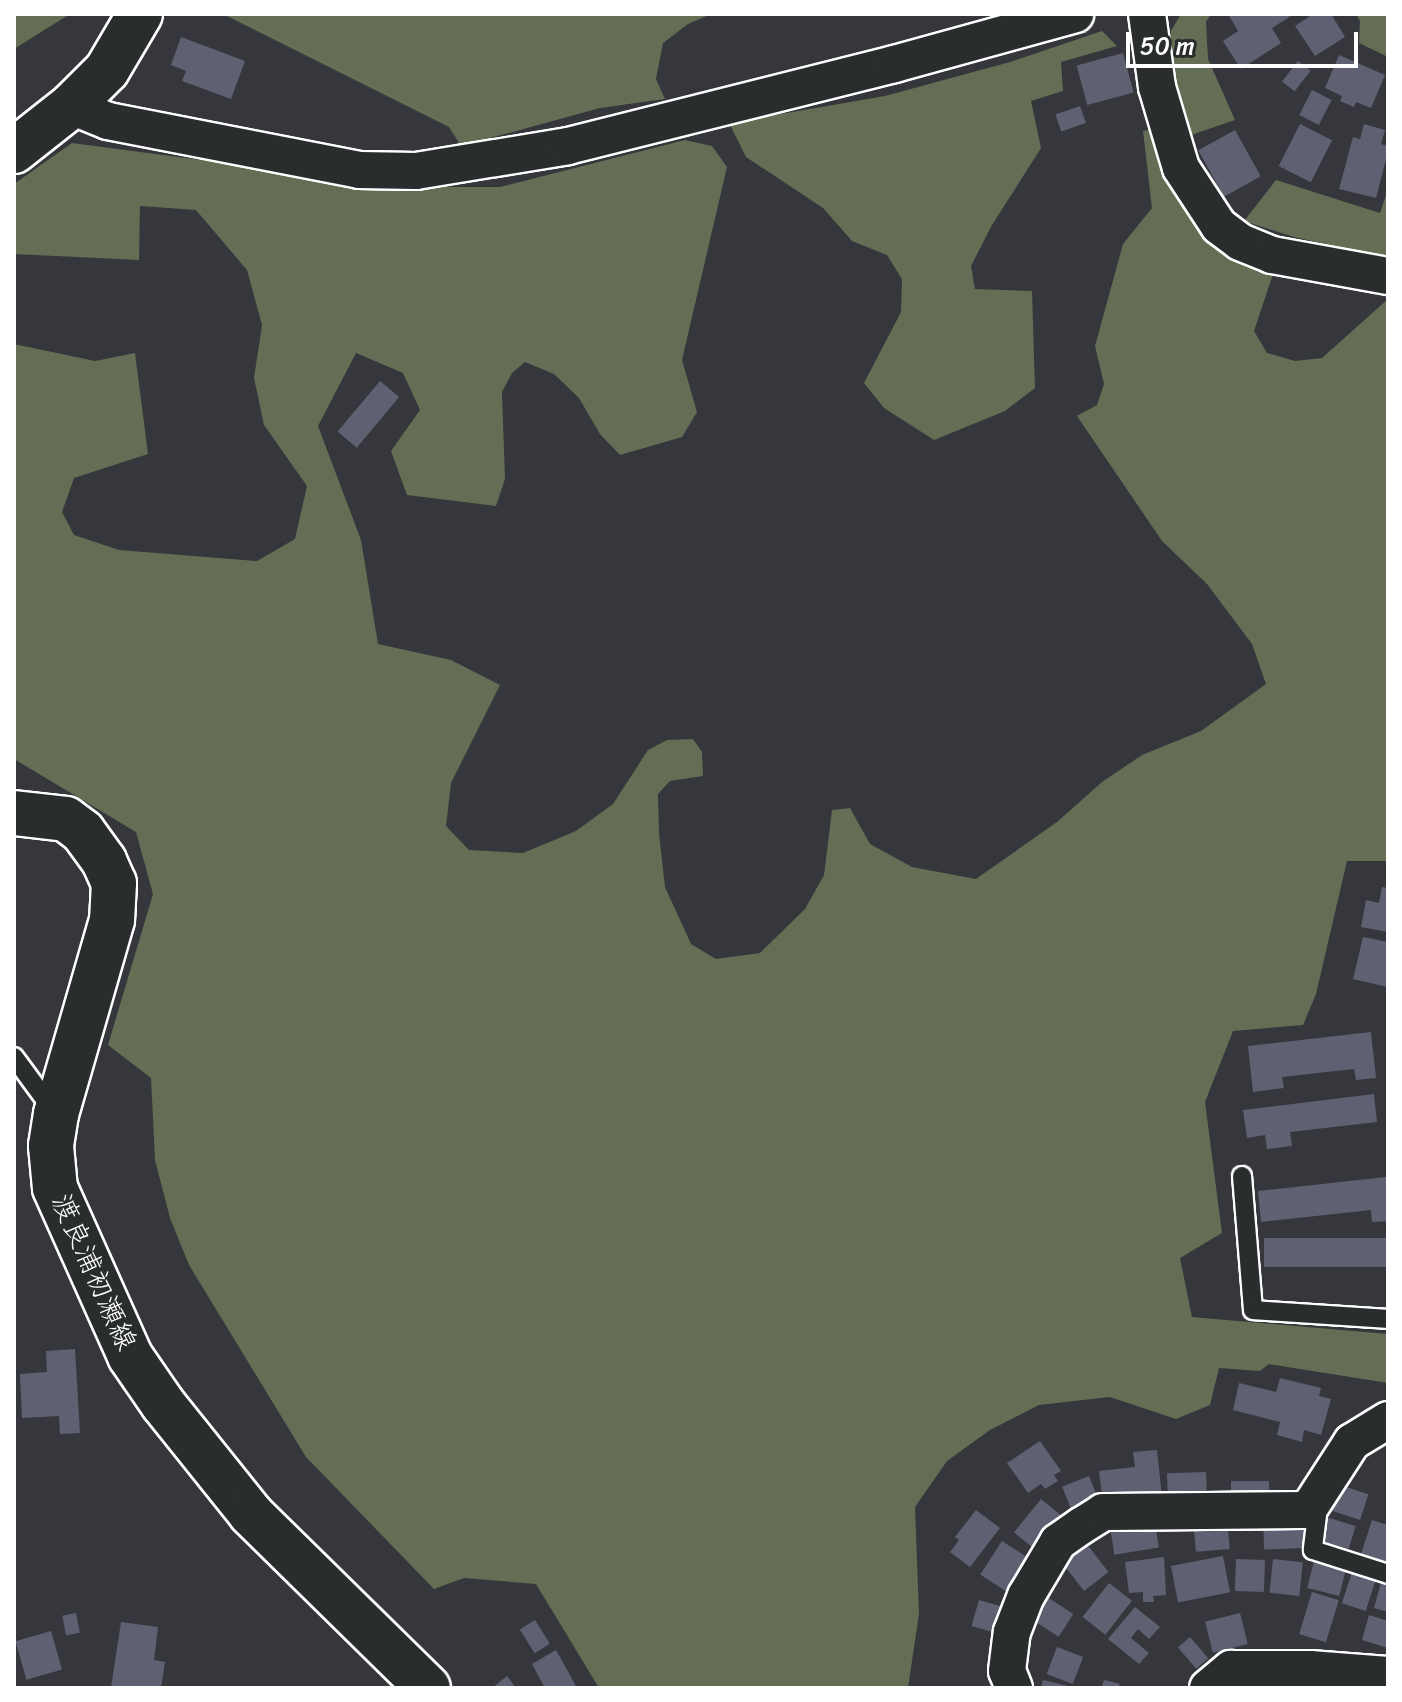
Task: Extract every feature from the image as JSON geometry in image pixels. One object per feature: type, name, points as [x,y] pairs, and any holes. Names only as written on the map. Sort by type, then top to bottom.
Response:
[{"type":"main road","points":[[14,151],[71,106],[107,70],[140,14]]},
{"type":"main road","name":"渡良浦初瀬線","points":[[14,813],[66,819],[83,832],[104,861],[114,883],[112,920],[56,1114],[51,1146],[55,1188],[130,1356],[163,1404],[251,1514],[428,1688]]},
{"type":"street","points":[[71,106],[108,121],[359,170],[416,171],[568,146],[923,57],[1075,14]]},
{"type":"street","points":[[1147,14],[1157,87],[1181,168],[1219,226],[1240,242],[1272,255],[1388,276]]},
{"type":"street","points":[[1014,1688],[1007,1671],[1012,1632],[1026,1596],[1058,1542],[1103,1512],[1308,1510],[1352,1442],[1388,1420]]},
{"type":"street","points":[[1208,1688],[1231,1669],[1310,1669],[1388,1675]]},
{"type":"lane","points":[[14,1057],[56,1114]]},
{"type":"lane","points":[[1242,1176],[1253,1310],[1388,1319]]},
{"type":"lane","points":[[1308,1510],[1317,1515],[1313,1550],[1388,1574]]},
{"type":"green space","points":[[14,14],[70,14],[14,49]]},
{"type":"green space","points":[[223,14],[711,14],[688,24],[663,43],[656,79],[665,99],[600,108],[461,146],[449,127]]},
{"type":"green space","points":[[1181,14],[1211,14],[1206,22],[1208,59],[1235,120],[1191,135],[1168,65],[1171,31]]},
{"type":"green space","points":[[1356,14],[1388,14],[1388,57],[1359,43],[1360,21]]},
{"type":"green space","points":[[1102,31],[1117,46],[1061,62],[1063,91],[1031,101],[1041,148],[992,225],[971,266],[975,289],[1032,291],[1035,388],[1005,411],[934,440],[884,408],[864,383],[901,312],[902,279],[887,255],[852,241],[823,208],[746,157],[729,123],[885,96],[1010,62]]},
{"type":"green space","points":[[1157,128],[1205,232],[1241,264],[1273,274],[1254,331],[1267,353],[1295,361],[1322,358],[1388,299],[1388,861],[1347,861],[1316,994],[1303,1025],[1233,1031],[1205,1102],[1222,1233],[1180,1258],[1192,1317],[1388,1334],[1388,1383],[1269,1364],[1260,1371],[1219,1368],[1210,1405],[1176,1419],[1110,1397],[1039,1405],[990,1430],[947,1461],[915,1507],[919,1614],[908,1688],[599,1688],[536,1584],[464,1578],[434,1589],[306,1457],[189,1265],[170,1218],[155,1160],[151,1078],[108,1045],[153,894],[136,832],[14,759],[14,344],[95,361],[135,353],[148,454],[74,478],[62,512],[74,535],[119,550],[257,561],[295,539],[307,486],[264,425],[254,378],[262,325],[247,270],[196,210],[140,206],[139,260],[14,254],[14,184],[72,143],[405,187],[500,187],[685,140],[712,146],[727,167],[682,360],[697,412],[682,437],[620,455],[600,434],[579,398],[554,374],[525,362],[512,373],[502,392],[505,479],[496,506],[407,495],[391,451],[420,410],[403,373],[356,353],[318,426],[361,540],[378,644],[451,660],[500,685],[451,783],[446,826],[469,850],[523,853],[576,831],[613,804],[648,750],[667,740],[693,739],[702,752],[703,776],[670,781],[658,794],[659,833],[665,887],[691,944],[716,959],[760,953],[805,909],[824,875],[832,810],[850,808],[870,844],[912,867],[976,879],[1057,822],[1102,782],[1142,755],[1201,731],[1266,684],[1252,644],[1207,584],[1162,541],[1077,416],[1097,405],[1104,384],[1095,346],[1123,244],[1152,208],[1143,131]]},
{"type":"green space","points":[[1276,180],[1380,213],[1388,189],[1388,258],[1294,237],[1244,221]]},
{"type":"building","points":[[1228,14],[1294,14],[1272,28],[1281,43],[1241,69],[1223,41],[1238,31]]},
{"type":"building","points":[[1313,14],[1331,14],[1345,37],[1315,56],[1295,26]]},
{"type":"building","points":[[181,37],[245,61],[231,99],[182,81],[186,71],[171,65]]},
{"type":"building","points":[[1123,53],[1134,93],[1087,105],[1077,65]]},
{"type":"building","points":[[1339,55],[1385,75],[1371,108],[1356,102],[1354,107],[1340,101],[1342,96],[1325,88]]},
{"type":"building","points":[[1298,61],[1311,71],[1295,91],[1282,81]]},
{"type":"building","points":[[1312,90],[1332,100],[1319,125],[1299,115]]},
{"type":"building","points":[[1080,106],[1086,123],[1061,131],[1055,114]]},
{"type":"building","points":[[1300,124],[1332,140],[1311,182],[1279,166]]},
{"type":"building","points":[[1364,124],[1385,130],[1381,144],[1388,146],[1376,198],[1339,189],[1353,137],[1360,139]]},
{"type":"building","points":[[1235,130],[1261,176],[1224,197],[1198,150]]},
{"type":"building","points":[[380,381],[399,397],[357,448],[338,432]]},
{"type":"building","points":[[1382,887],[1388,888],[1388,932],[1361,927],[1366,900],[1379,903]]},
{"type":"building","points":[[1363,937],[1388,942],[1388,987],[1353,979]]},
{"type":"building","points":[[1371,1032],[1376,1078],[1356,1080],[1354,1069],[1282,1077],[1284,1088],[1253,1092],[1248,1046]]},
{"type":"building","points":[[1374,1094],[1377,1122],[1290,1132],[1292,1146],[1267,1149],[1265,1135],[1247,1138],[1243,1110]]},
{"type":"building","points":[[1386,1177],[1388,1221],[1372,1222],[1371,1210],[1261,1222],[1258,1191]]},
{"type":"building","points":[[1264,1238],[1388,1238],[1388,1267],[1264,1267]]},
{"type":"building","points":[[75,1349],[80,1433],[60,1434],[59,1416],[22,1418],[20,1374],[47,1372],[46,1351]]},
{"type":"building","points":[[1280,1378],[1321,1388],[1319,1396],[1331,1399],[1321,1435],[1304,1430],[1302,1442],[1277,1435],[1280,1422],[1233,1410],[1239,1383],[1276,1392]]},
{"type":"building","points":[[1040,1441],[1061,1471],[1054,1475],[1058,1481],[1045,1489],[1041,1484],[1028,1493],[1007,1463]]},
{"type":"building","points":[[1157,1450],[1162,1497],[1103,1503],[1099,1471],[1135,1467],[1133,1452]]},
{"type":"building","points":[[1206,1472],[1207,1500],[1168,1501],[1167,1473]]},
{"type":"building","points":[[1089,1476],[1101,1506],[1074,1517],[1062,1487]]},
{"type":"building","points":[[1231,1481],[1269,1481],[1269,1504],[1231,1504]]},
{"type":"building","points":[[1337,1484],[1368,1494],[1360,1520],[1329,1510]]},
{"type":"building","points":[[1041,1499],[1068,1521],[1041,1554],[1014,1532]]},
{"type":"building","points":[[976,1510],[1000,1528],[970,1567],[950,1552],[959,1540],[955,1537]]},
{"type":"building","points":[[1154,1517],[1159,1548],[1114,1555],[1110,1524]]},
{"type":"building","points":[[1227,1517],[1230,1549],[1196,1552],[1193,1520]]},
{"type":"building","points":[[1304,1517],[1305,1548],[1264,1549],[1263,1518]]},
{"type":"building","points":[[1326,1517],[1356,1526],[1349,1549],[1319,1540]]},
{"type":"building","points":[[1372,1520],[1388,1525],[1388,1566],[1360,1557]]},
{"type":"building","points":[[1082,1538],[1108,1572],[1084,1591],[1058,1557]]},
{"type":"building","points":[[1002,1541],[1033,1561],[1011,1595],[980,1575]]},
{"type":"building","points":[[1223,1556],[1230,1592],[1178,1602],[1171,1566]]},
{"type":"building","points":[[1164,1557],[1166,1595],[1153,1596],[1154,1602],[1143,1602],[1143,1592],[1129,1593],[1125,1562]]},
{"type":"building","points":[[1315,1557],[1347,1565],[1339,1596],[1307,1588]]},
{"type":"building","points":[[1236,1559],[1265,1560],[1264,1592],[1235,1591]]},
{"type":"building","points":[[1273,1559],[1303,1562],[1299,1596],[1269,1593]]},
{"type":"building","points":[[1353,1569],[1377,1577],[1366,1611],[1342,1603]]},
{"type":"building","points":[[1382,1579],[1388,1581],[1388,1612],[1374,1608]]},
{"type":"building","points":[[1109,1583],[1132,1601],[1105,1635],[1083,1617]]},
{"type":"building","points":[[1312,1592],[1339,1600],[1326,1642],[1299,1634]]},
{"type":"building","points":[[1044,1595],[1073,1614],[1059,1637],[1029,1618]]},
{"type":"building","points":[[979,1600],[1007,1608],[999,1634],[972,1626]]},
{"type":"building","points":[[1135,1607],[1160,1627],[1149,1639],[1138,1629],[1131,1638],[1149,1653],[1139,1664],[1108,1639]]},
{"type":"building","points":[[76,1613],[80,1633],[66,1635],[62,1616]]},
{"type":"building","points":[[1240,1613],[1248,1644],[1213,1653],[1205,1622]]},
{"type":"building","points":[[1369,1615],[1388,1621],[1388,1648],[1362,1640]]},
{"type":"building","points":[[535,1620],[550,1644],[535,1653],[520,1630]]},
{"type":"building","points":[[121,1622],[158,1627],[154,1660],[165,1662],[161,1688],[111,1688]]},
{"type":"building","points":[[51,1631],[62,1669],[26,1680],[15,1641]]},
{"type":"building","points":[[1190,1637],[1208,1658],[1196,1669],[1178,1647]]},
{"type":"building","points":[[1057,1647],[1083,1657],[1073,1684],[1047,1674]]},
{"type":"building","points":[[556,1650],[577,1688],[545,1688],[532,1664]]},
{"type":"building","points":[[507,1676],[516,1688],[492,1688]]},
{"type":"building","points":[[1043,1680],[1072,1687],[1072,1688],[1041,1688]]},
{"type":"building","points":[[1104,1680],[1120,1684],[1118,1688],[1101,1688]]}]
